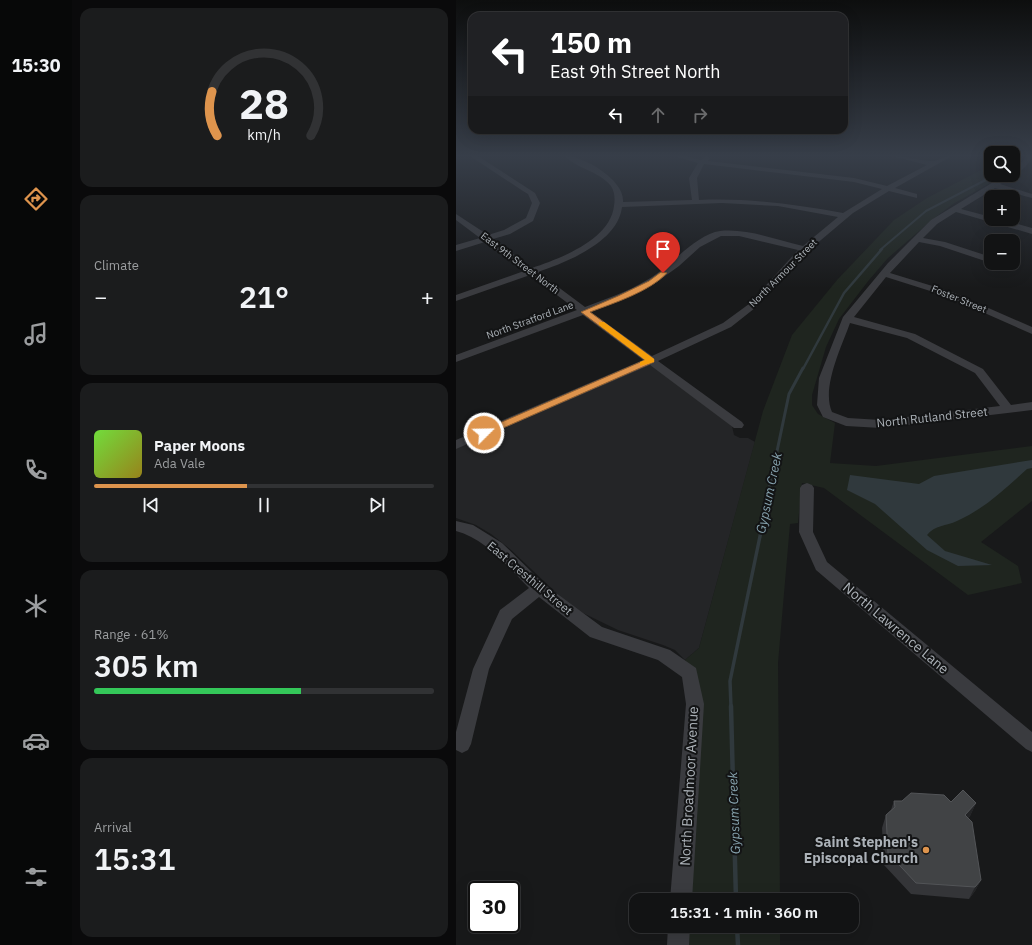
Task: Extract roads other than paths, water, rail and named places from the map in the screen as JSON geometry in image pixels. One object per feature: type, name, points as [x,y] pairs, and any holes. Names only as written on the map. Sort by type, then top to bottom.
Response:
[{"type":"street","points":[[456,248],[507,232],[530,219],[536,203],[535,200]]},
{"type":"street","points":[[456,298],[562,261],[592,244],[617,218],[619,200]]},
{"type":"street","name":"North Armour Street","points":[[456,445],[651,360],[727,325],[752,306],[806,249],[844,216],[869,200]]},
{"type":"street","points":[[969,200],[934,222],[884,274],[847,319],[872,324],[911,336],[979,371],[1008,409]]},
{"type":"street","points":[[618,205],[722,201],[778,204],[844,216]]},
{"type":"street","points":[[954,209],[984,217]]},
{"type":"street","name":"East 9th Street North","points":[[456,216],[738,425]]},
{"type":"street","points":[[1015,226],[1032,231]]},
{"type":"street","name":"North Stratford Lane","points":[[456,360],[621,298],[651,282],[697,245],[719,234],[739,233],[806,249]]},
{"type":"street","points":[[918,239],[984,258]]},
{"type":"street","name":"Foster Street","points":[[884,274],[949,294],[1032,331]]},
{"type":"street","name":"North Rutland Street","points":[[847,319],[825,378],[823,405],[827,414],[846,422],[881,424],[1032,406]]},
{"type":"street","name":"North Lawrence Lane","points":[[808,488],[806,532],[821,566],[1032,743]]},
{"type":"street","name":"East Cresthill Street","points":[[456,526],[468,529],[497,547],[539,588],[596,632],[664,655],[690,673]]},
{"type":"street","points":[[462,744],[481,669],[506,615],[539,588]]},
{"type":"street","name":"North Broadmoor Avenue","points":[[682,893],[695,704],[690,673]]},
{"type":"street","points":[[678,945],[679,933]]},
{"type":"waterway","name":"Gypsum Creek","points":[[880,250],[926,211],[947,200]]},
{"type":"waterway","name":"Gypsum Creek","points":[[803,369],[844,293],[882,249]]},
{"type":"waterway","name":"Gypsum Creek","points":[[763,518],[789,394],[803,368]]},
{"type":"waterway","name":"Gypsum Creek","points":[[731,707],[730,681],[764,517]]},
{"type":"waterway","name":"Gypsum Creek","points":[[731,706],[736,893]]},
{"type":"waterway","name":"Gypsum Creek","points":[[737,933],[738,945]]},
{"type":"place","name":"Saint Stephen's Episcopal Church","points":[[926,850]]}]
